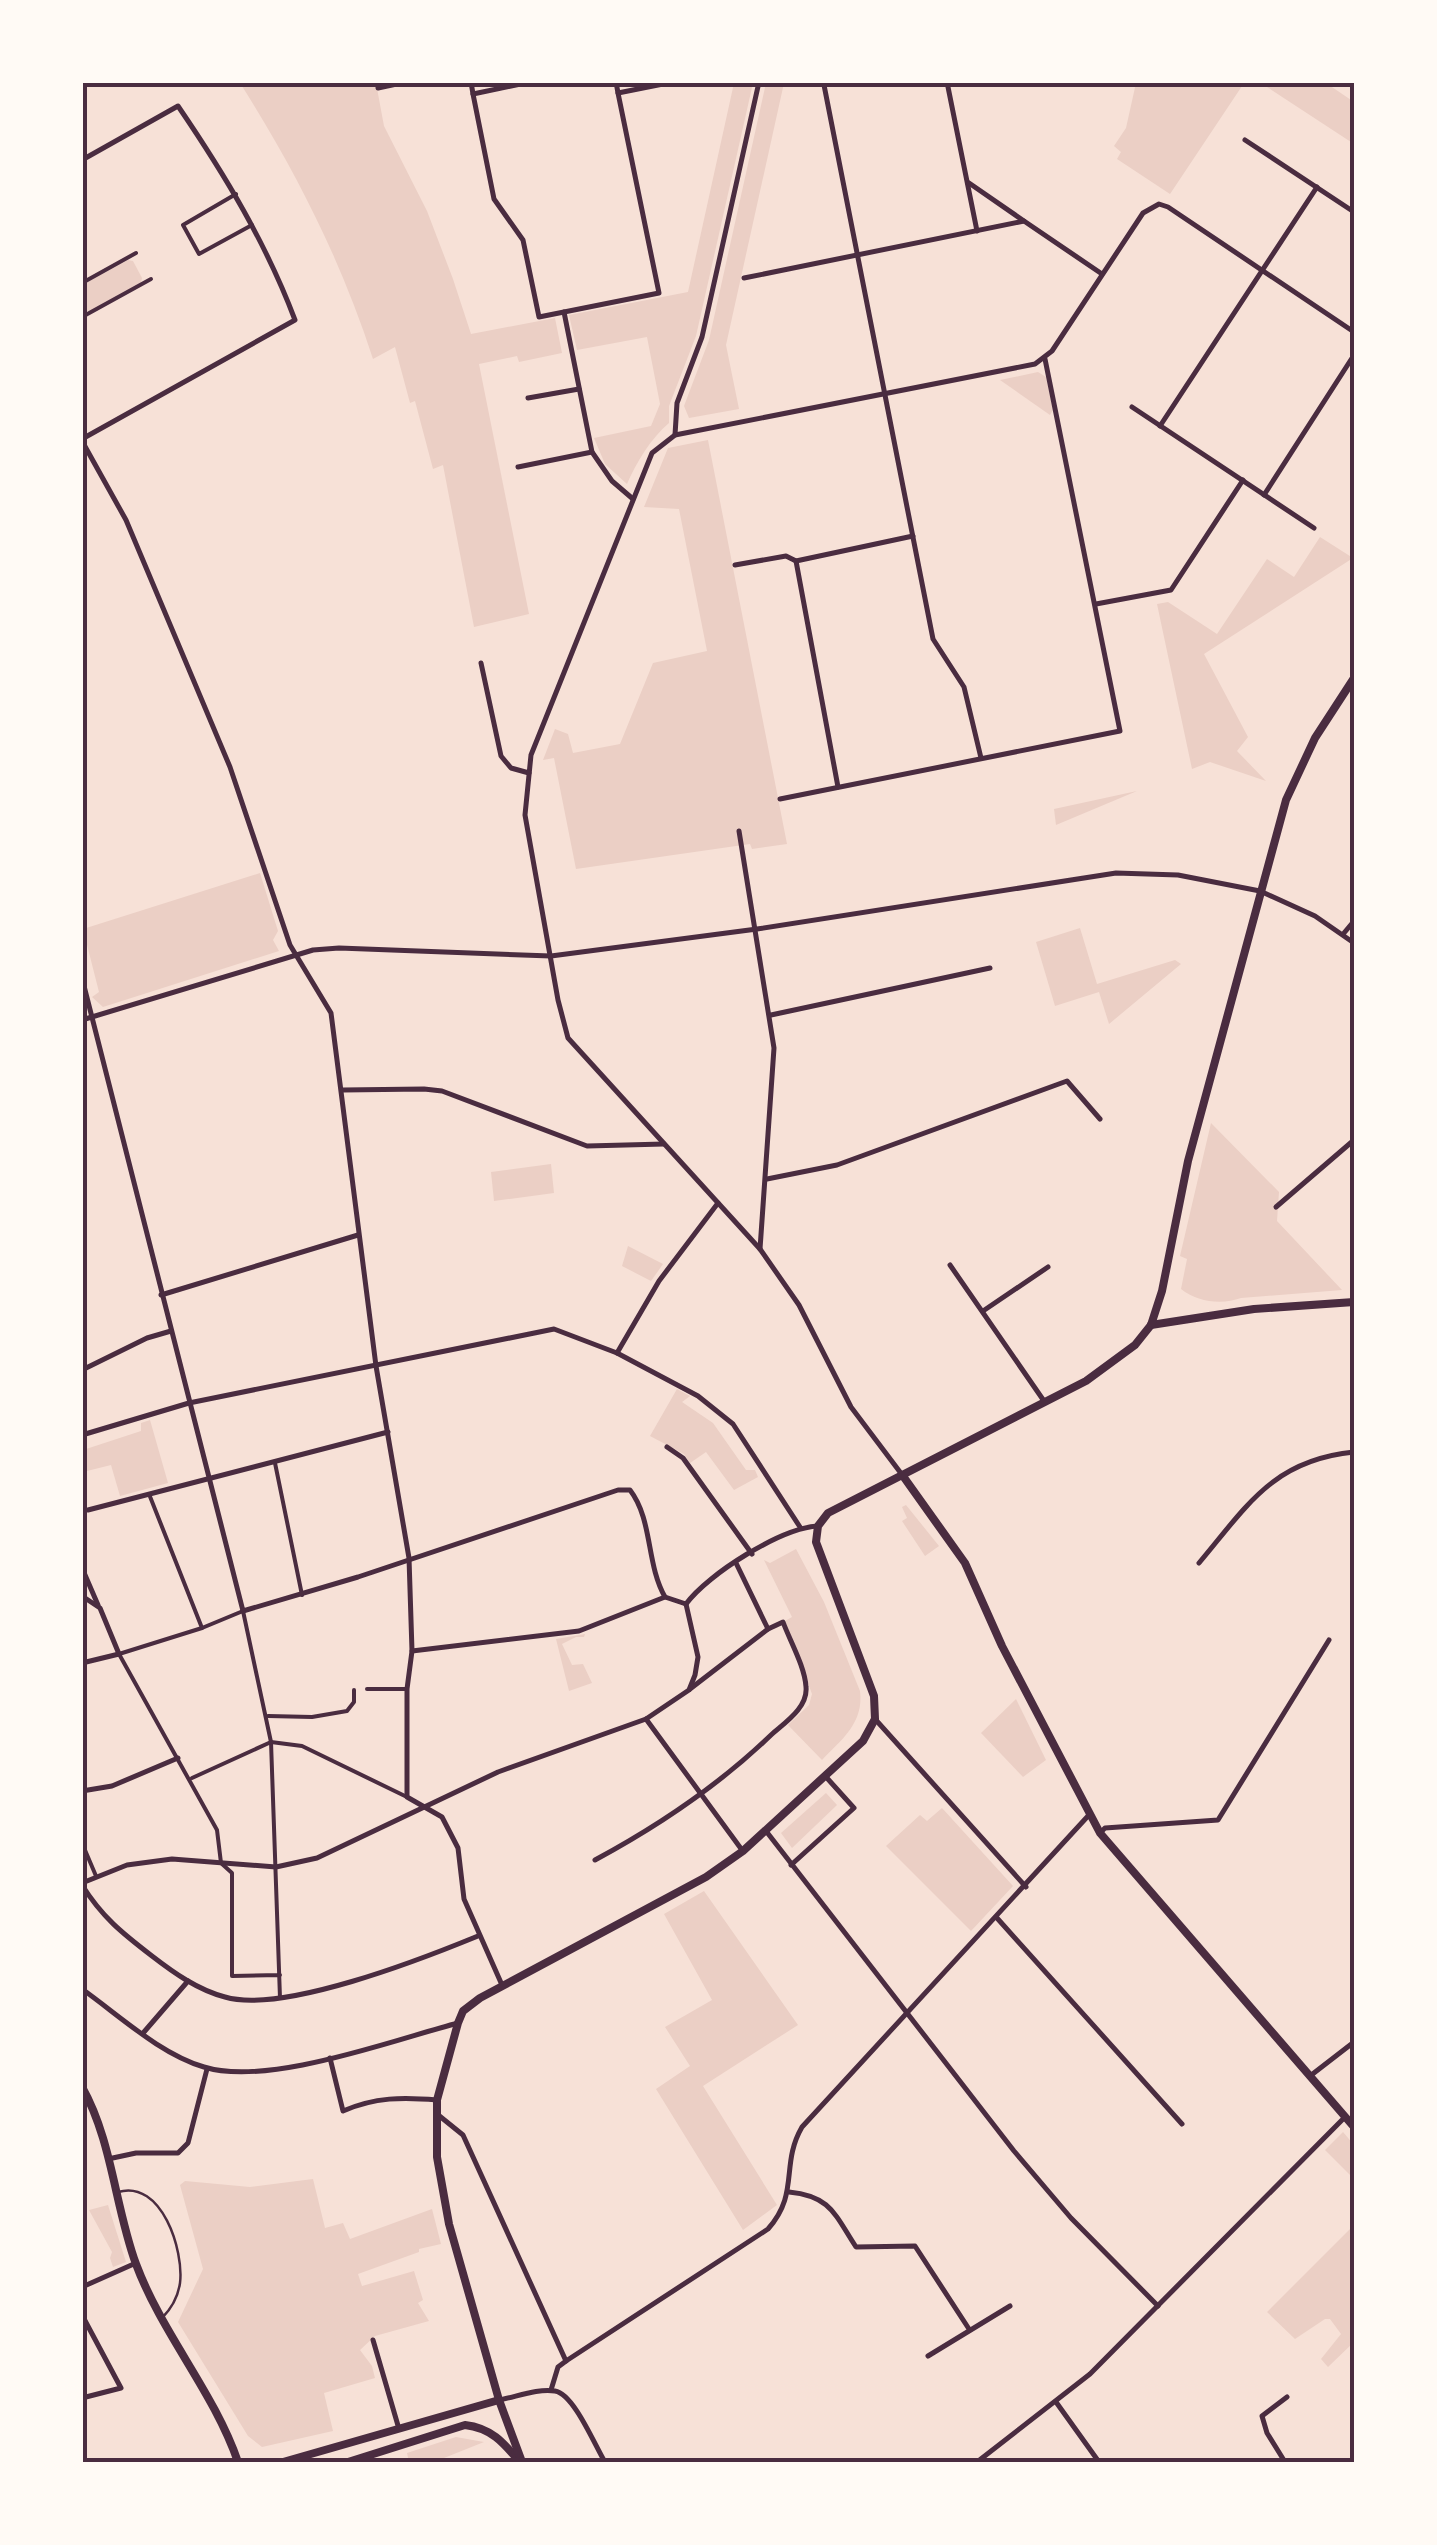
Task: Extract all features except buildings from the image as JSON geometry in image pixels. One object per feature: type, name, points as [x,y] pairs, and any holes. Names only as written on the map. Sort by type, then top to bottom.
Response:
[{"type":"main road","points":[[522,2462],[499,2400],[449,2224],[437,2157],[437,2100],[458,2022],[464,2011],[503,1987],[706,1877],[743,1851],[863,1742],[875,1719],[874,1696],[816,1542],[818,1526],[828,1513],[1045,1404],[1134,1345],[1151,1326],[1162,1291],[1188,1161],[1292,786],[1315,738],[1354,678]]},
{"type":"main road","points":[[1151,1326],[1254,1310],[1354,1302]]},
{"type":"main road","points":[[903,1476],[964,1562],[1088,1816],[1354,2128]]},
{"type":"main road","points":[[82,2087],[90,2100],[136,2263],[161,2320],[220,2422],[238,2462]]},
{"type":"main road","points":[[283,2462],[499,2400]]},
{"type":"main road","points":[[348,2462],[466,2425],[482,2427],[498,2437],[522,2462]]},
{"type":"main road","points":[[297,2460],[311,2462]]},
{"type":"street","points":[[378,88],[406,82]]},
{"type":"street","points":[[471,82],[494,199],[523,240],[538,317],[659,293],[616,82]]},
{"type":"street","points":[[473,94],[530,82]]},
{"type":"street","points":[[618,94],[673,82]]},
{"type":"street","points":[[675,435],[677,403],[702,337],[759,82]]},
{"type":"street","points":[[834,82],[824,84],[933,639],[964,688],[981,758]]},
{"type":"street","points":[[948,82],[977,232]]},
{"type":"street","points":[[82,160],[178,106],[253,224],[295,320],[82,440],[126,520],[230,767],[290,945],[332,1013],[376,1366],[409,1558],[412,1651],[406,1689],[408,1797]]},
{"type":"street","points":[[1245,140],[1354,212]]},
{"type":"street","points":[[968,182],[1102,274]]},
{"type":"street","points":[[1160,426],[1316,187]]},
{"type":"street","points":[[236,194],[183,225],[191,240],[199,254],[253,224]]},
{"type":"street","points":[[903,1476],[852,1407],[799,1305],[760,1250],[568,1038],[525,815],[531,756],[652,453],[675,435],[1035,364],[1045,358],[1143,213],[1159,204],[1354,332]]},
{"type":"street","points":[[744,278],[1024,221]]},
{"type":"street","points":[[82,283],[136,253]]},
{"type":"street","points":[[82,317],[151,280]]},
{"type":"street","points":[[564,312],[592,452],[633,500]]},
{"type":"street","points":[[1264,494],[1354,355]]},
{"type":"street","points":[[780,799],[1120,731],[1045,358]]},
{"type":"street","points":[[528,398],[580,388]]},
{"type":"street","points":[[1132,407],[1314,528]]},
{"type":"street","points":[[518,466],[592,452]]},
{"type":"street","points":[[1095,604],[1171,590],[1243,480]]},
{"type":"street","points":[[736,566],[786,556],[796,561],[913,536]]},
{"type":"street","points":[[796,561],[838,786]]},
{"type":"street","points":[[481,663],[500,756],[511,768],[529,774]]},
{"type":"street","points":[[740,831],[774,1048],[760,1250]]},
{"type":"street","points":[[82,1020],[298,954],[338,948],[551,956],[757,929],[1116,873],[1178,875],[1260,891],[1315,916],[1354,943]]},
{"type":"street","points":[[1344,934],[1354,921]]},
{"type":"street","points":[[771,1015],[990,968]]},
{"type":"street","points":[[82,978],[268,1716],[280,1998]]},
{"type":"street","points":[[767,1179],[836,1166],[1067,1081],[1100,1119]]},
{"type":"street","points":[[343,1090],[424,1088],[587,1146],[666,1144]]},
{"type":"street","points":[[1276,1207],[1354,1140]]},
{"type":"street","points":[[616,1352],[659,1280],[718,1203]]},
{"type":"street","points":[[161,1295],[358,1235]]},
{"type":"street","points":[[950,1265],[1045,1404]]},
{"type":"street","points":[[983,1311],[1048,1267]]},
{"type":"street","points":[[82,1435],[189,1403],[554,1329],[616,1352],[719,1410],[734,1424],[800,1526]]},
{"type":"street","points":[[82,1370],[147,1338],[170,1332]]},
{"type":"street","points":[[85,1511],[388,1432]]},
{"type":"street","points":[[667,1447],[684,1458],[752,1554]]},
{"type":"street","points":[[1198,1563],[1274,1478],[1311,1461],[1354,1452]]},
{"type":"street","points":[[275,1462],[302,1595]]},
{"type":"street","points":[[82,1663],[202,1628],[618,1490],[630,1490],[640,1502],[656,1581],[665,1597]]},
{"type":"street","points":[[149,1494],[202,1628]]},
{"type":"street","points":[[686,1604],[703,1584],[736,1563],[800,1526],[818,1526]]},
{"type":"street","points":[[736,1563],[768,1629]]},
{"type":"street","points":[[82,1568],[119,1654],[217,1830],[222,1862],[232,1873],[232,1976],[280,1975]]},
{"type":"street","points":[[82,1596],[100,1608]]},
{"type":"street","points":[[412,1651],[579,1631],[665,1597],[686,1604]]},
{"type":"street","points":[[686,1604],[698,1657],[689,1690]]},
{"type":"street","points":[[478,1936],[414,1962],[280,1998],[226,1998],[188,1981],[101,1915],[82,1884],[127,1865],[172,1859],[276,1867],[317,1858],[498,1772],[646,1719],[783,1622],[807,1688],[802,1706],[700,1797],[596,1860]]},
{"type":"street","points":[[1100,1833],[1105,1828],[1218,1820],[1330,1640]]},
{"type":"street","points":[[367,1689],[406,1689]]},
{"type":"street","points":[[268,1716],[312,1717],[347,1711],[354,1702],[354,1690]]},
{"type":"street","points":[[646,1719],[743,1851]]},
{"type":"street","points":[[875,1719],[1026,1887]]},
{"type":"street","points":[[190,1778],[271,1742],[302,1746],[442,1817],[458,1848],[464,1899],[503,1987]]},
{"type":"street","points":[[82,1791],[128,1780],[178,1758]]},
{"type":"street","points":[[791,1865],[854,1808],[827,1778]]},
{"type":"street","points":[[551,2390],[558,2367],[566,2361],[768,2229],[790,2192],[789,2158],[802,2127],[1088,1816]]},
{"type":"street","points":[[766,1831],[1051,2195],[1158,2306]]},
{"type":"street","points":[[82,1843],[96,1876]]},
{"type":"street","points":[[997,1918],[1182,2124]]},
{"type":"street","points":[[144,2033],[188,1981]]},
{"type":"street","points":[[82,1990],[184,2059],[207,2068],[250,2072],[330,2058],[458,2022]]},
{"type":"street","points":[[1310,2076],[1354,2042]]},
{"type":"street","points":[[330,2058],[344,2111],[364,2102],[403,2096],[437,2100]]},
{"type":"street","points":[[108,2160],[136,2153],[178,2153],[188,2143],[207,2068]]},
{"type":"street","points":[[437,2114],[462,2135],[566,2361]]},
{"type":"street","points":[[977,2462],[1090,2374],[1345,2118]]},
{"type":"street","points":[[790,2192],[810,2194],[826,2202],[856,2247],[914,2246],[969,2330]]},
{"type":"street","points":[[82,2288],[136,2263]]},
{"type":"street","points":[[928,2356],[1010,2306]]},
{"type":"street","points":[[82,2314],[122,2388],[82,2398]]},
{"type":"street","points":[[373,2340],[398,2428]]},
{"type":"street","points":[[499,2400],[551,2390],[562,2393],[573,2405],[604,2462]]},
{"type":"street","points":[[1285,2462],[1262,2416],[1287,2397]]},
{"type":"street","points":[[1056,2402],[1099,2462]]},
{"type":"lane","points":[[116,2192],[128,2189],[150,2198],[171,2230],[180,2278],[175,2300],[161,2320]]},
{"type":"shaded area","points":[[240,83],[376,83],[384,126],[427,211],[471,334],[555,318],[562,353],[519,362],[517,356],[479,364],[529,614],[474,627],[443,465],[433,469],[415,401],[410,403],[395,347],[373,359],[347,286],[316,217]]},
{"type":"shaded area","points":[[734,83],[753,83],[696,336],[669,406],[669,423],[645,451],[627,484],[605,464],[594,438],[651,426],[660,404],[647,337],[577,350],[569,315],[688,292]]},
{"type":"shaded area","points":[[766,83],[784,83],[726,345],[739,409],[689,418],[684,406],[709,340]]},
{"type":"shaded area","points":[[1136,83],[1244,83],[1170,194],[1117,159],[1121,152],[1114,146],[1126,128]]},
{"type":"shaded area","points":[[1261,83],[1326,83],[1354,102],[1354,144]]},
{"type":"shaded area","points":[[128,260],[133,261],[141,283],[90,312],[85,310],[82,285]]},
{"type":"shaded area","points":[[1038,372],[1046,377],[1053,410],[1050,415],[1000,380]]},
{"type":"shaded area","points":[[708,440],[787,844],[752,849],[750,844],[576,869],[554,758],[543,760],[555,729],[568,734],[573,753],[620,744],[653,663],[707,651],[679,509],[644,507],[668,448]]},
{"type":"shaded area","points":[[1320,537],[1353,558],[1204,654],[1248,737],[1237,751],[1266,781],[1210,762],[1192,769],[1157,604],[1168,602],[1217,634],[1267,559],[1294,577]]},
{"type":"shaded area","points":[[1137,791],[1056,825],[1054,809]]},
{"type":"shaded area","points":[[260,873],[278,931],[273,940],[279,951],[103,1007],[92,997],[99,992],[83,929]]},
{"type":"shaded area","points":[[1080,928],[1097,984],[1175,960],[1181,964],[1109,1024],[1099,992],[1055,1006],[1036,942]]},
{"type":"shaded area","points":[[1211,1123],[1279,1192],[1277,1221],[1342,1290],[1218,1302],[1194,1297],[1181,1289],[1187,1259],[1180,1256]]},
{"type":"shaded area","points":[[551,1164],[554,1193],[494,1201],[491,1172]]},
{"type":"shaded area","points":[[628,1246],[663,1264],[651,1281],[622,1266]]},
{"type":"shaded area","points":[[677,1389],[690,1396],[682,1402],[713,1423],[746,1470],[755,1470],[758,1477],[734,1490],[706,1452],[690,1463],[684,1454],[650,1436]]},
{"type":"shaded area","points":[[150,1420],[168,1483],[120,1496],[111,1465],[83,1472],[83,1450],[141,1431],[141,1423]]},
{"type":"shaded area","points":[[906,1505],[939,1546],[925,1556],[902,1521],[907,1518],[902,1507]]},
{"type":"shaded area","points":[[796,1549],[824,1602],[860,1691],[855,1721],[822,1760],[788,1725],[809,1705],[812,1694],[785,1621],[792,1617],[764,1560],[770,1563]]},
{"type":"shaded area","points":[[585,1634],[562,1644],[572,1665],[583,1664],[592,1683],[569,1691],[556,1639]]},
{"type":"shaded area","points":[[1016,1699],[1046,1760],[1023,1777],[981,1733]]},
{"type":"shaded area","points":[[826,1793],[837,1805],[792,1848],[781,1833]]},
{"type":"shaded area","points":[[942,1808],[1013,1886],[971,1931],[886,1846],[920,1815],[927,1821]]},
{"type":"shaded area","points":[[704,1891],[798,2025],[703,2086],[777,2205],[743,2230],[656,2089],[690,2066],[665,2027],[712,2000],[664,1914]]},
{"type":"shaded area","points":[[1343,2132],[1354,2145],[1354,2179],[1325,2150]]},
{"type":"shaded area","points":[[313,2179],[325,2228],[343,2223],[350,2239],[432,2209],[441,2244],[358,2274],[362,2286],[414,2271],[423,2300],[418,2303],[429,2321],[375,2336],[360,2350],[372,2366],[375,2378],[324,2393],[333,2431],[262,2447],[248,2436],[178,2322],[203,2269],[180,2185],[185,2181],[250,2187]]},
{"type":"shaded area","points":[[108,2205],[126,2262],[113,2267],[112,2252],[89,2210]]},
{"type":"shaded area","points":[[1354,2225],[1354,2342],[1328,2367],[1321,2359],[1341,2334],[1330,2319],[1295,2339],[1267,2312]]},
{"type":"shaded area","points":[[456,2437],[484,2442],[434,2462],[409,2462],[407,2453]]}]
